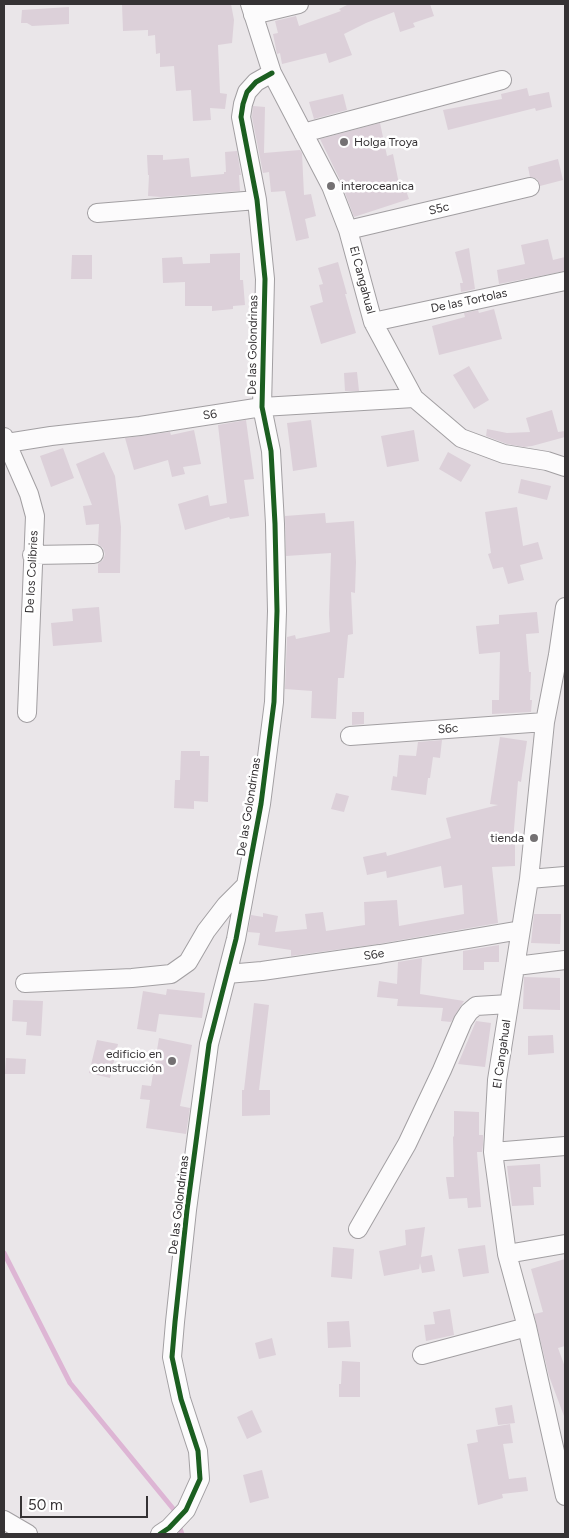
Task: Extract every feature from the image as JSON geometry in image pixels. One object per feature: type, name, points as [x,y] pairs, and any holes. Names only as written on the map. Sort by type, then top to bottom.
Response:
[{"type":"street","points":[[251,10],[299,4]]},
{"type":"street","name":"El Cangahual","points":[[251,10],[272,73],[331,186],[348,230],[373,322],[414,398],[461,438],[504,454],[547,461],[565,467]]},
{"type":"street","name":"De las Golondrinas","points":[[160,1534],[169,1528],[186,1510],[200,1480],[198,1451],[181,1399],[172,1357],[187,1210],[210,1044],[246,885],[261,804],[274,702],[277,611],[275,515],[272,451],[262,407],[265,279],[257,200],[241,117],[247,92],[256,82],[272,73]]},
{"type":"street","points":[[303,133],[502,80]]},
{"type":"street","name":"S5c","points":[[348,230],[530,187]]},
{"type":"street","points":[[97,213],[257,200]]},
{"type":"street","name":"De las Tortolas","points":[[373,322],[565,281]]},
{"type":"street","name":"S6","points":[[5,440],[140,426],[262,407],[414,398]]},
{"type":"street","name":"De los Colibries","points":[[5,440],[29,494],[35,516],[27,714]]},
{"type":"street","points":[[547,461],[565,453]]},
{"type":"street","points":[[32,555],[94,554]]},
{"type":"street","name":"El Cangahual","points":[[565,607],[562,654],[546,722],[529,879],[497,1080],[492,1152],[507,1254],[560,1443],[565,1496]]},
{"type":"street","name":"S6c","points":[[350,736],[546,722]]},
{"type":"street","points":[[529,879],[565,876]]},
{"type":"street","points":[[25,983],[132,978],[172,974],[188,962],[206,931],[226,905],[246,885]]},
{"type":"street","name":"S6e","points":[[227,974],[262,971],[380,954],[521,930]]},
{"type":"street","points":[[516,966],[565,960]]},
{"type":"street","points":[[358,1229],[407,1144],[463,1021],[469,1012],[476,1006],[509,1004]]},
{"type":"street","points":[[492,1152],[565,1146]]},
{"type":"street","points":[[507,1254],[565,1244]]},
{"type":"street","points":[[422,1355],[527,1328]]},
{"type":"street","points":[[4,1520],[28,1534]]},
{"type":"building","points":[[122,4],[231,4],[234,20],[232,43],[218,45],[220,93],[227,94],[225,109],[210,108],[211,120],[193,121],[191,90],[176,91],[174,66],[160,67],[160,53],[156,54],[155,35],[148,36],[148,30],[123,31]]},
{"type":"building","points":[[349,4],[430,4],[434,16],[413,23],[415,27],[400,32],[394,12],[344,34],[352,55],[329,63],[326,53],[282,64],[280,53],[277,54],[273,34],[278,33],[275,21],[296,16],[299,26],[341,11],[339,9]]},
{"type":"building","points":[[69,7],[69,24],[32,26],[27,23],[21,23],[22,10]]},
{"type":"building","points":[[527,88],[529,96],[549,92],[552,107],[536,111],[535,108],[448,130],[443,110],[502,99],[501,94]]},
{"type":"building","points":[[343,94],[347,110],[314,119],[309,102]]},
{"type":"building","points":[[253,106],[265,107],[264,153],[300,150],[302,153],[304,195],[311,194],[316,216],[305,219],[309,238],[296,241],[285,191],[271,192],[269,172],[263,173],[252,117]]},
{"type":"building","points":[[380,123],[387,156],[393,154],[399,184],[403,182],[409,199],[354,217],[341,182],[320,139]]},
{"type":"building","points":[[237,151],[241,175],[239,175],[240,191],[161,197],[148,196],[149,175],[147,155],[163,155],[163,160],[189,158],[191,177],[224,174],[226,172],[225,152]]},
{"type":"building","points":[[558,159],[563,180],[540,186],[537,179],[530,177],[528,167]]},
{"type":"building","points":[[548,239],[553,260],[565,257],[565,271],[499,284],[497,270],[525,264],[521,245]]},
{"type":"building","points":[[469,248],[475,289],[461,292],[460,283],[463,283],[455,252]]},
{"type":"building","points":[[240,253],[240,280],[243,280],[245,305],[233,306],[233,309],[212,311],[212,306],[185,306],[185,282],[163,283],[162,258],[182,257],[183,264],[210,263],[210,254]]},
{"type":"building","points":[[72,255],[92,255],[92,279],[71,279]]},
{"type":"building","points":[[338,262],[356,333],[321,344],[310,306],[323,302],[319,285],[323,284],[318,268]]},
{"type":"building","points":[[494,309],[502,339],[439,355],[432,326],[465,317],[464,313],[478,310],[479,313]]},
{"type":"building","points":[[469,366],[489,400],[474,409],[453,375]]},
{"type":"building","points":[[357,372],[359,391],[345,391],[344,373]]},
{"type":"building","points":[[552,410],[558,432],[565,431],[565,437],[524,447],[507,444],[486,436],[487,429],[507,433],[530,432],[526,418]]},
{"type":"building","points":[[246,420],[254,479],[244,480],[249,516],[230,519],[229,517],[185,530],[178,504],[208,495],[210,506],[227,503],[218,425]]},
{"type":"building","points":[[311,420],[317,467],[293,471],[287,423]]},
{"type":"building","points":[[194,430],[201,464],[183,467],[185,474],[172,477],[168,460],[134,470],[125,438],[170,432],[171,435]]},
{"type":"building","points":[[414,430],[419,461],[387,467],[381,436]]},
{"type":"building","points":[[63,448],[74,478],[51,487],[40,456]]},
{"type":"building","points":[[104,452],[115,476],[121,527],[120,573],[98,573],[98,564],[103,560],[105,554],[103,548],[98,544],[99,524],[86,525],[83,506],[92,505],[76,464]]},
{"type":"building","points":[[448,452],[471,465],[461,482],[439,469]]},
{"type":"building","points":[[521,479],[551,486],[547,500],[518,493]]},
{"type":"building","points":[[517,507],[523,546],[538,542],[543,559],[520,565],[524,580],[508,584],[503,567],[493,569],[488,554],[491,553],[485,512]]},
{"type":"building","points":[[325,513],[326,523],[354,521],[355,593],[351,592],[353,634],[348,635],[344,678],[338,678],[336,719],[311,718],[312,691],[285,689],[287,637],[295,635],[296,639],[330,632],[331,553],[286,556],[285,516]]},
{"type":"building","points":[[99,607],[102,642],[53,646],[51,623],[73,621],[72,609]]},
{"type":"building","points":[[537,612],[539,633],[526,634],[529,672],[531,672],[531,712],[492,714],[492,700],[499,700],[500,652],[479,654],[476,626],[499,624],[499,615]]},
{"type":"building","points":[[352,712],[364,712],[364,724],[352,725]]},
{"type":"building","points":[[500,737],[527,741],[521,782],[518,781],[513,841],[515,841],[515,866],[492,867],[498,923],[378,944],[291,956],[291,950],[258,945],[260,933],[248,932],[251,915],[263,917],[263,913],[278,916],[275,932],[307,929],[305,914],[323,912],[326,931],[365,925],[364,902],[397,900],[399,926],[464,914],[462,885],[444,888],[441,866],[387,878],[386,871],[367,875],[363,857],[386,852],[387,856],[451,838],[446,818],[498,805],[490,804]]},
{"type":"building","points":[[442,740],[440,758],[433,757],[426,795],[391,790],[393,776],[397,777],[399,755],[416,756],[418,742]]},
{"type":"building","points":[[181,751],[200,751],[200,756],[209,756],[208,802],[194,801],[194,809],[174,808],[175,780],[180,780]]},
{"type":"building","points":[[336,793],[349,796],[344,812],[331,809]]},
{"type":"building","points":[[534,914],[561,914],[560,944],[531,943]]},
{"type":"building","points":[[499,945],[499,962],[484,962],[484,970],[463,970],[463,951]]},
{"type":"building","points":[[422,958],[420,994],[464,1001],[451,1022],[441,1021],[443,1008],[397,1006],[398,999],[377,997],[379,981],[397,984],[398,962]]},
{"type":"building","points":[[524,977],[560,978],[560,1010],[523,1009]]},
{"type":"building","points":[[167,989],[205,993],[202,1018],[159,1014],[156,1032],[137,1029],[143,991],[166,995]]},
{"type":"building","points":[[13,1000],[43,1001],[41,1036],[26,1035],[27,1022],[12,1021]]},
{"type":"building","points":[[254,1003],[269,1005],[259,1090],[270,1090],[270,1115],[242,1116],[242,1090],[244,1090]]},
{"type":"building","points":[[476,1021],[491,1023],[485,1067],[458,1064]]},
{"type":"building","points":[[553,1035],[554,1053],[528,1055],[528,1036]]},
{"type":"building","points":[[159,1038],[192,1045],[180,1106],[190,1108],[186,1134],[146,1128],[150,1100],[140,1099],[142,1085],[151,1086]]},
{"type":"building","name":"edificio en construcción","points":[[97,1040],[118,1044],[110,1078],[89,1073]]},
{"type":"building","points":[[6,1058],[26,1059],[25,1074],[5,1074]]},
{"type":"building","points":[[454,1111],[479,1112],[479,1135],[483,1135],[482,1152],[477,1152],[481,1207],[468,1208],[467,1198],[449,1199],[446,1177],[454,1177]]},
{"type":"building","points":[[540,1164],[541,1187],[533,1187],[534,1205],[512,1206],[507,1166]]},
{"type":"building","points":[[425,1227],[421,1257],[432,1255],[435,1271],[422,1273],[420,1263],[419,1269],[384,1276],[379,1251],[406,1245],[405,1230]]},
{"type":"building","points":[[485,1245],[489,1273],[463,1277],[458,1249]]},
{"type":"building","points":[[333,1247],[354,1249],[352,1279],[331,1277]]},
{"type":"building","points":[[565,1259],[565,1346],[558,1348],[565,1367],[564,1416],[549,1376],[534,1314],[543,1312],[531,1269]]},
{"type":"building","points":[[450,1309],[454,1335],[426,1341],[424,1325],[435,1324],[433,1312]]},
{"type":"building","points":[[349,1321],[351,1347],[328,1348],[327,1322]]},
{"type":"building","points":[[272,1338],[276,1355],[259,1359],[255,1343]]},
{"type":"building","points":[[342,1361],[360,1362],[360,1397],[339,1397]]},
{"type":"building","points":[[512,1405],[515,1423],[498,1425],[495,1408]]},
{"type":"building","points":[[252,1410],[262,1432],[247,1439],[237,1417]]},
{"type":"building","points":[[510,1424],[513,1443],[503,1444],[509,1479],[526,1477],[528,1491],[502,1494],[503,1498],[478,1505],[467,1444],[478,1442],[476,1430]]},
{"type":"building","points":[[262,1470],[269,1498],[250,1503],[243,1475]]},
{"type":"waterway","points":[[4,1253],[70,1383],[175,1511],[176,1515]]},
{"type":"waterway","points":[[178,1523],[182,1534]]},
{"type":"cycle path","points":[[160,1534],[169,1528],[186,1510],[200,1479],[198,1451],[181,1399],[172,1357],[175,1322],[187,1210],[209,1044],[236,939],[261,804],[274,702],[277,611],[275,524],[271,451],[262,407],[265,279],[257,200],[241,117],[247,92],[256,82],[272,73]]},
{"type":"place","name":"Holga Troya","points":[[344,142]]},
{"type":"place","name":"interoceanica","points":[[331,186]]},
{"type":"place","name":"tienda","points":[[534,838]]},
{"type":"place","name":"edificio en construcción","points":[[172,1061]]}]
